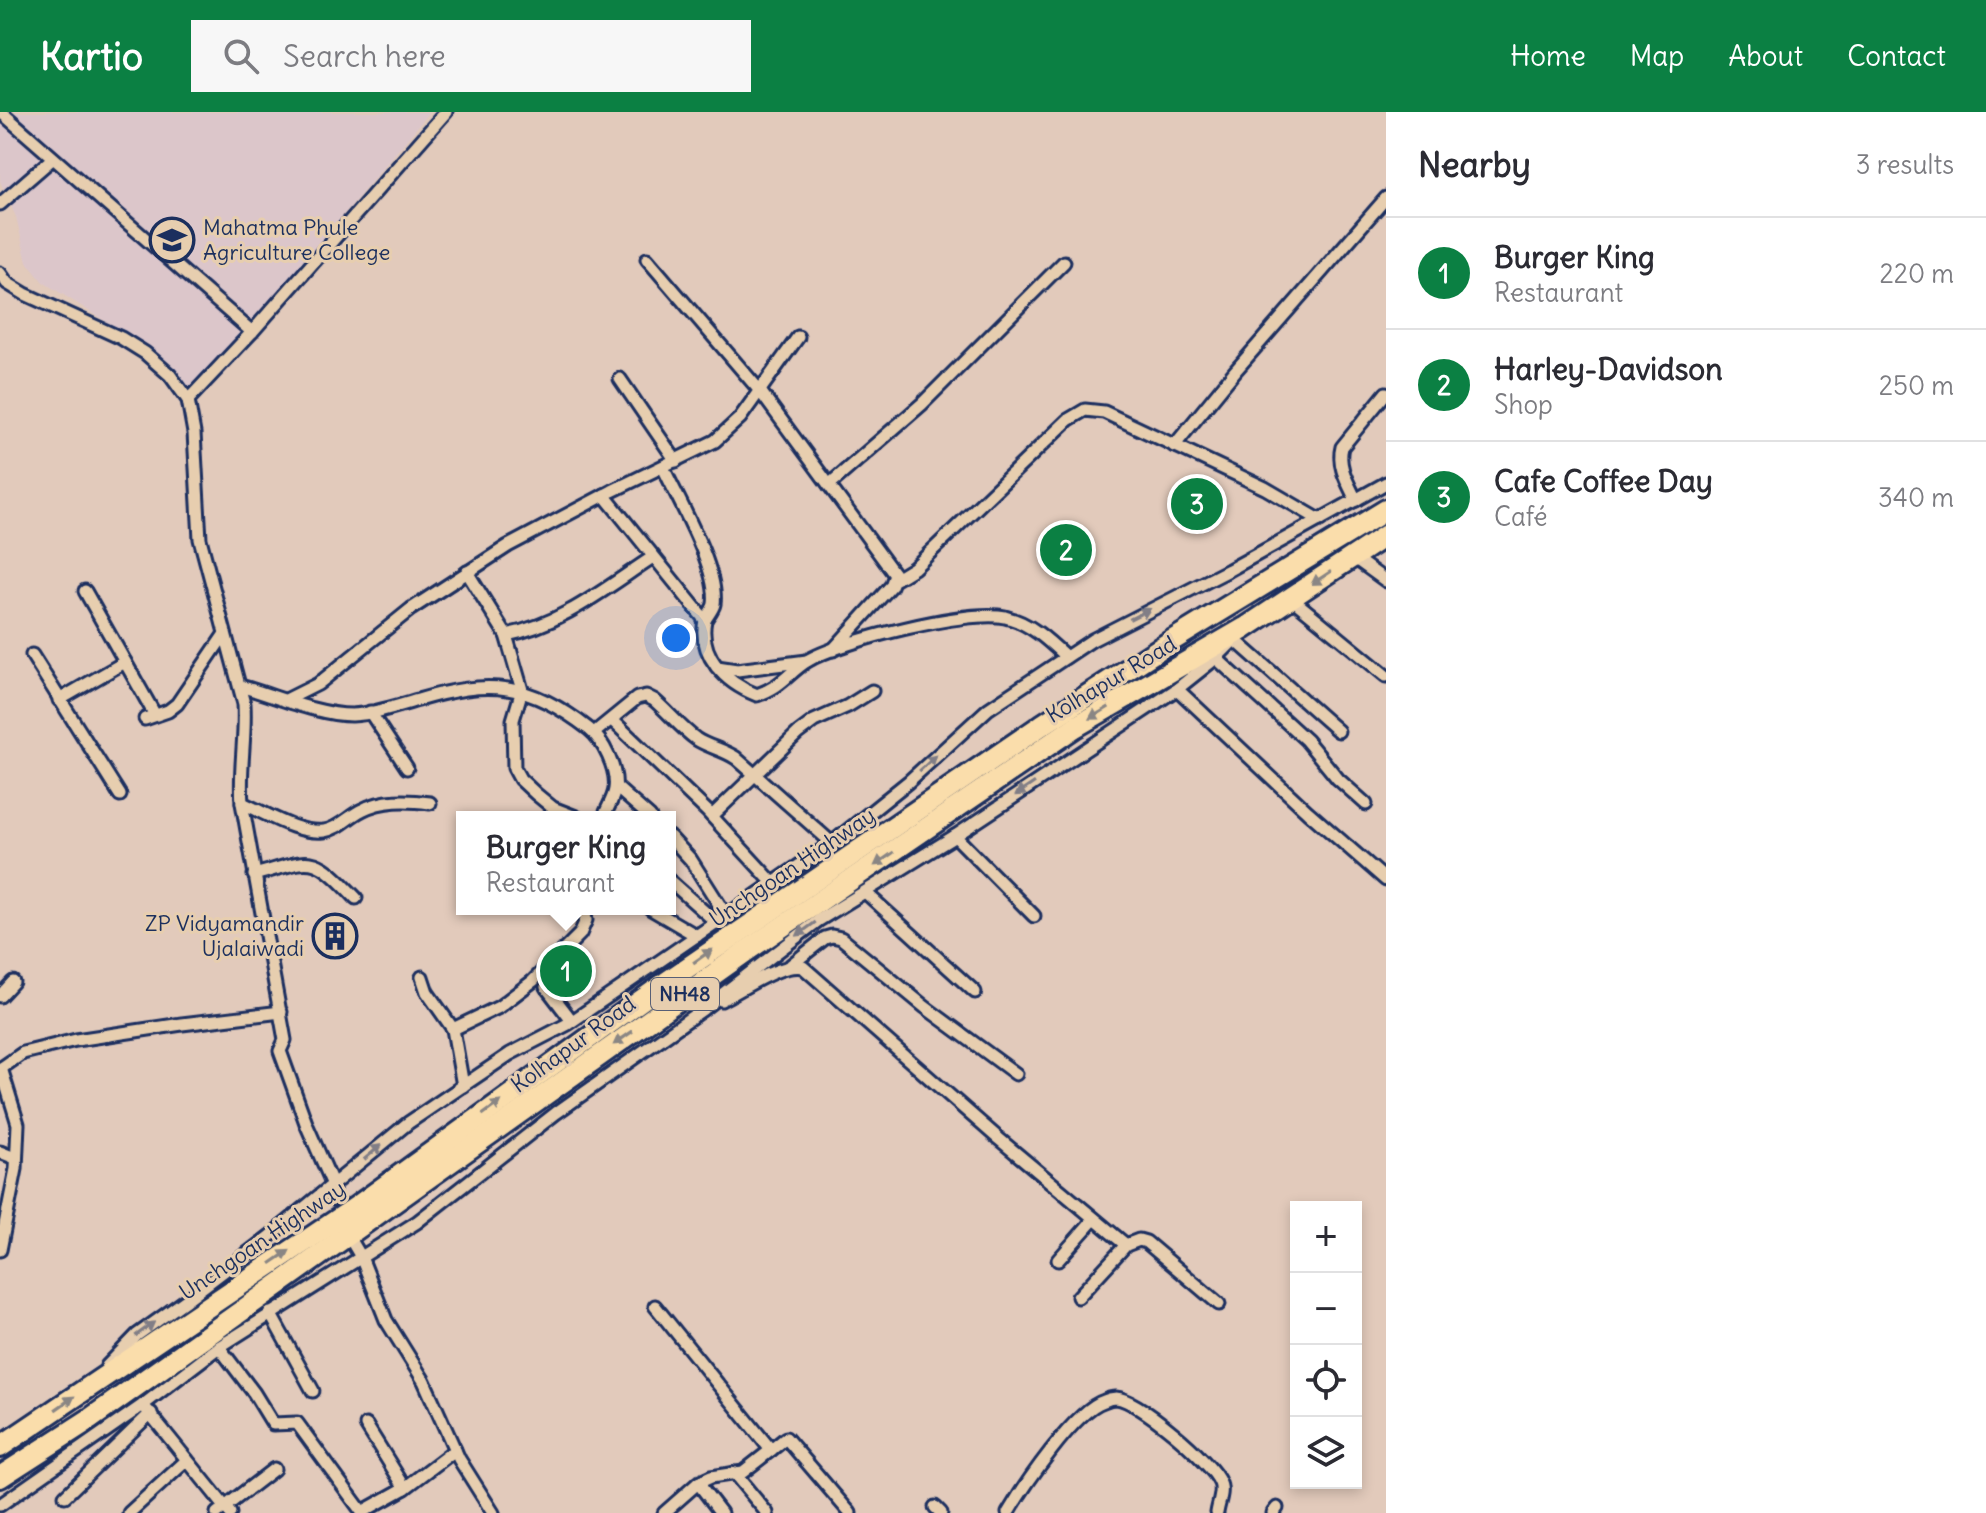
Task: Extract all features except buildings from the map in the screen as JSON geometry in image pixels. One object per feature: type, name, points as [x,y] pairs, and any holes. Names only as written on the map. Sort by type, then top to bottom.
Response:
[{"type":"highway","name":"Unchgoan Highway","points":[[0,1447],[356,1207],[665,983],[1042,725],[1173,640],[1386,510]]},
{"type":"highway","name":"Kolhapur Road","points":[[0,1477],[90,1419],[745,952],[1075,727],[1240,634],[1386,535]]},
{"type":"street","points":[[1,112],[252,332]]},
{"type":"street","points":[[188,400],[446,112]]},
{"type":"street","points":[[0,204],[52,159]]},
{"type":"street","points":[[1174,446],[1386,198]]},
{"type":"street","points":[[647,259],[760,391],[896,579]]},
{"type":"street","points":[[829,485],[922,404],[1064,262]]},
{"type":"street","points":[[0,273],[7,283],[25,294],[121,338],[145,353],[170,375],[188,400],[194,433],[200,539],[240,686],[245,730],[240,779],[242,803],[281,1012],[285,1040],[280,1051],[307,1126],[333,1185],[333,1199]]},
{"type":"street","points":[[288,699],[318,684],[411,609],[508,546],[730,431],[798,337]]},
{"type":"street","points":[[620,379],[676,461]]},
{"type":"street","points":[[1356,500],[1339,457],[1342,447],[1386,393]]},
{"type":"street","points":[[833,651],[896,579],[914,568],[1068,420],[1085,410],[1104,412],[1265,488],[1320,520]]},
{"type":"street","points":[[663,467],[706,559],[714,606],[705,620],[702,633],[705,649],[717,667],[745,691],[757,695],[776,689],[807,661]]},
{"type":"street","points":[[91,1384],[137,1335],[186,1300],[408,1123],[510,1054],[572,1021],[832,843],[908,782],[988,709],[1127,621],[1386,483]]},
{"type":"street","points":[[604,495],[705,620]]},
{"type":"street","points":[[506,635],[530,631],[551,621],[653,557]]},
{"type":"street","points":[[1353,557],[1386,581]]},
{"type":"street","points":[[467,572],[506,635],[522,690],[513,720],[514,768],[520,779],[536,794],[561,811]]},
{"type":"street","points":[[85,591],[125,662],[150,717],[177,704],[224,635]]},
{"type":"street","points":[[1291,598],[1386,676]]},
{"type":"street","points":[[717,667],[737,670],[807,661],[878,636],[979,614],[1023,623],[1066,657]]},
{"type":"street","points":[[65,1496],[147,1409],[219,1347],[417,1222],[556,1113],[703,1009],[819,920],[955,836],[1177,689],[1240,634],[1338,731]]},
{"type":"street","points":[[32,655],[120,795]]},
{"type":"street","points":[[1216,658],[1306,740],[1338,779],[1366,804]]},
{"type":"street","points":[[59,700],[125,662]]},
{"type":"street","points":[[240,686],[317,709],[351,715],[473,688],[495,686],[522,690],[569,714],[594,733],[606,753],[616,787],[643,811]]},
{"type":"street","points":[[1177,689],[1308,812],[1386,880]]},
{"type":"street","points":[[712,816],[814,721],[872,691]]},
{"type":"street","points":[[594,733],[637,698],[646,696],[693,737],[720,748],[754,774],[832,843]]},
{"type":"street","points":[[370,712],[407,768]]},
{"type":"street","points":[[612,720],[712,816],[774,884]]},
{"type":"street","points":[[606,811],[616,787]]},
{"type":"street","points":[[242,803],[298,828],[322,831],[335,828],[362,810],[382,802],[409,800],[430,803]]},
{"type":"street","points":[[955,836],[1034,916]]},
{"type":"street","points":[[676,844],[691,860],[722,920]]},
{"type":"street","points":[[254,875],[312,861],[327,868],[356,898]]},
{"type":"street","points":[[676,886],[722,920]]},
{"type":"street","points":[[865,892],[975,992]]},
{"type":"street","points":[[453,1029],[499,1007],[533,981],[580,934],[585,915]]},
{"type":"street","points":[[661,915],[697,936]]},
{"type":"street","points":[[703,1009],[791,965],[825,938],[832,936],[841,938],[925,1007],[1016,1074]]},
{"type":"street","points":[[791,965],[803,967],[999,1139],[1126,1245]]},
{"type":"street","points":[[422,977],[427,992],[453,1029],[463,1086]]},
{"type":"street","points":[[0,996],[13,982]]},
{"type":"street","points":[[546,987],[572,1021]]},
{"type":"street","points":[[0,1250],[12,1198],[18,1124],[0,1068],[23,1053],[76,1040],[281,1012]]},
{"type":"street","points":[[0,1152],[15,1158]]},
{"type":"street","points":[[1058,1260],[1094,1219]]},
{"type":"street","points":[[351,1240],[386,1320],[424,1381],[455,1450],[493,1513]]},
{"type":"street","points":[[1078,1297],[1133,1240],[1146,1242],[1219,1304]]},
{"type":"street","points":[[655,1306],[771,1450]]},
{"type":"street","points":[[270,1313],[313,1391]]},
{"type":"street","points":[[219,1347],[273,1424],[297,1423],[362,1512],[405,1488],[455,1450]]},
{"type":"street","points":[[1008,1513],[1059,1441],[1101,1401],[1118,1398],[1134,1405],[1177,1436],[1211,1470],[1222,1489],[1217,1513]]},
{"type":"street","points":[[147,1409],[224,1511],[274,1469]]},
{"type":"street","points":[[0,1505],[147,1409]]},
{"type":"street","points":[[366,1425],[405,1488]]},
{"type":"street","points":[[664,1513],[698,1483],[711,1477],[743,1472],[786,1438],[850,1513]]},
{"type":"street","points":[[129,1513],[187,1460]]},
{"type":"street","points":[[734,1473],[767,1513]]},
{"type":"street","points":[[698,1483],[721,1513]]},
{"type":"shaded area","name":"Mahatma Phule Agriculture College","points":[[0,112],[430,112],[188,400],[146,347],[43,282],[27,262],[16,217],[0,181]]},
{"type":"place","name":"Mahatma Phule Agriculture College","points":[[172,240]]},
{"type":"place","name":"Cafe Coffee Day","points":[[1197,504]]},
{"type":"place","name":"Harley-Davidson","points":[[1066,550]]},
{"type":"place","name":"ZP Vidyamandir Ujalaiwadi","points":[[335,936]]},
{"type":"place","name":"Burger King","points":[[566,971]]}]
